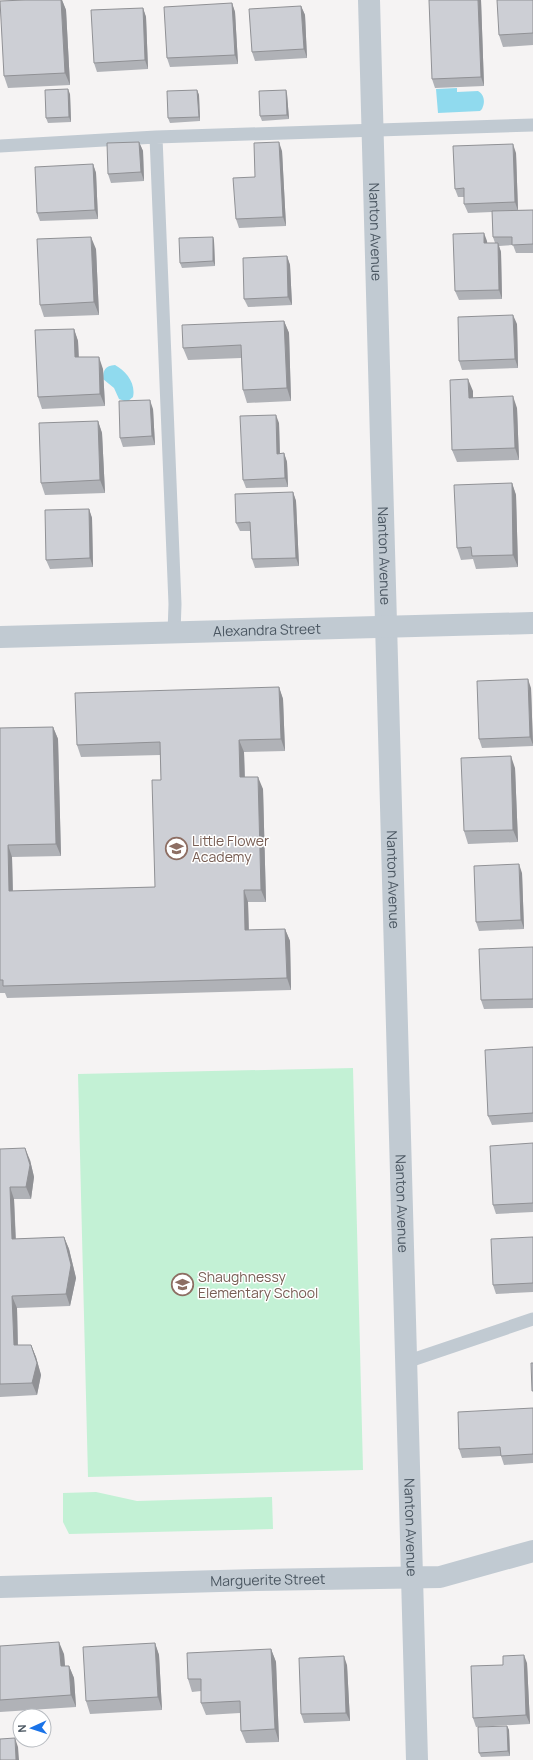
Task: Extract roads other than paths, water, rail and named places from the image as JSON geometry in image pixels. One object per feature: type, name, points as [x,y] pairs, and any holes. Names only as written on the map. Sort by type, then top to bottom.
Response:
[{"type":"street","name":"Nanton Avenue","points":[[369,0],[417,1760]]},
{"type":"street","name":"Alexandra Street","points":[[0,637],[533,623]]},
{"type":"street","name":"Marguerite Street","points":[[0,1586],[440,1577],[533,1551]]},
{"type":"lane","points":[[0,146],[156,137],[533,125]]},
{"type":"lane","points":[[156,137],[175,604],[174,633]]},
{"type":"lane","points":[[406,1362],[533,1319]]},
{"type":"water","points":[[457,88],[457,92],[478,91],[484,99],[482,109],[480,111],[438,113],[436,89]]},
{"type":"water","points":[[115,365],[126,374],[132,382],[134,392],[133,397],[127,402],[119,399],[114,388],[103,379],[105,369],[109,366]]},
{"type":"place","name":"Little Flower Academy","points":[[176,849]]},
{"type":"place","name":"Shaughnessy Elementary School","points":[[183,1285]]}]
